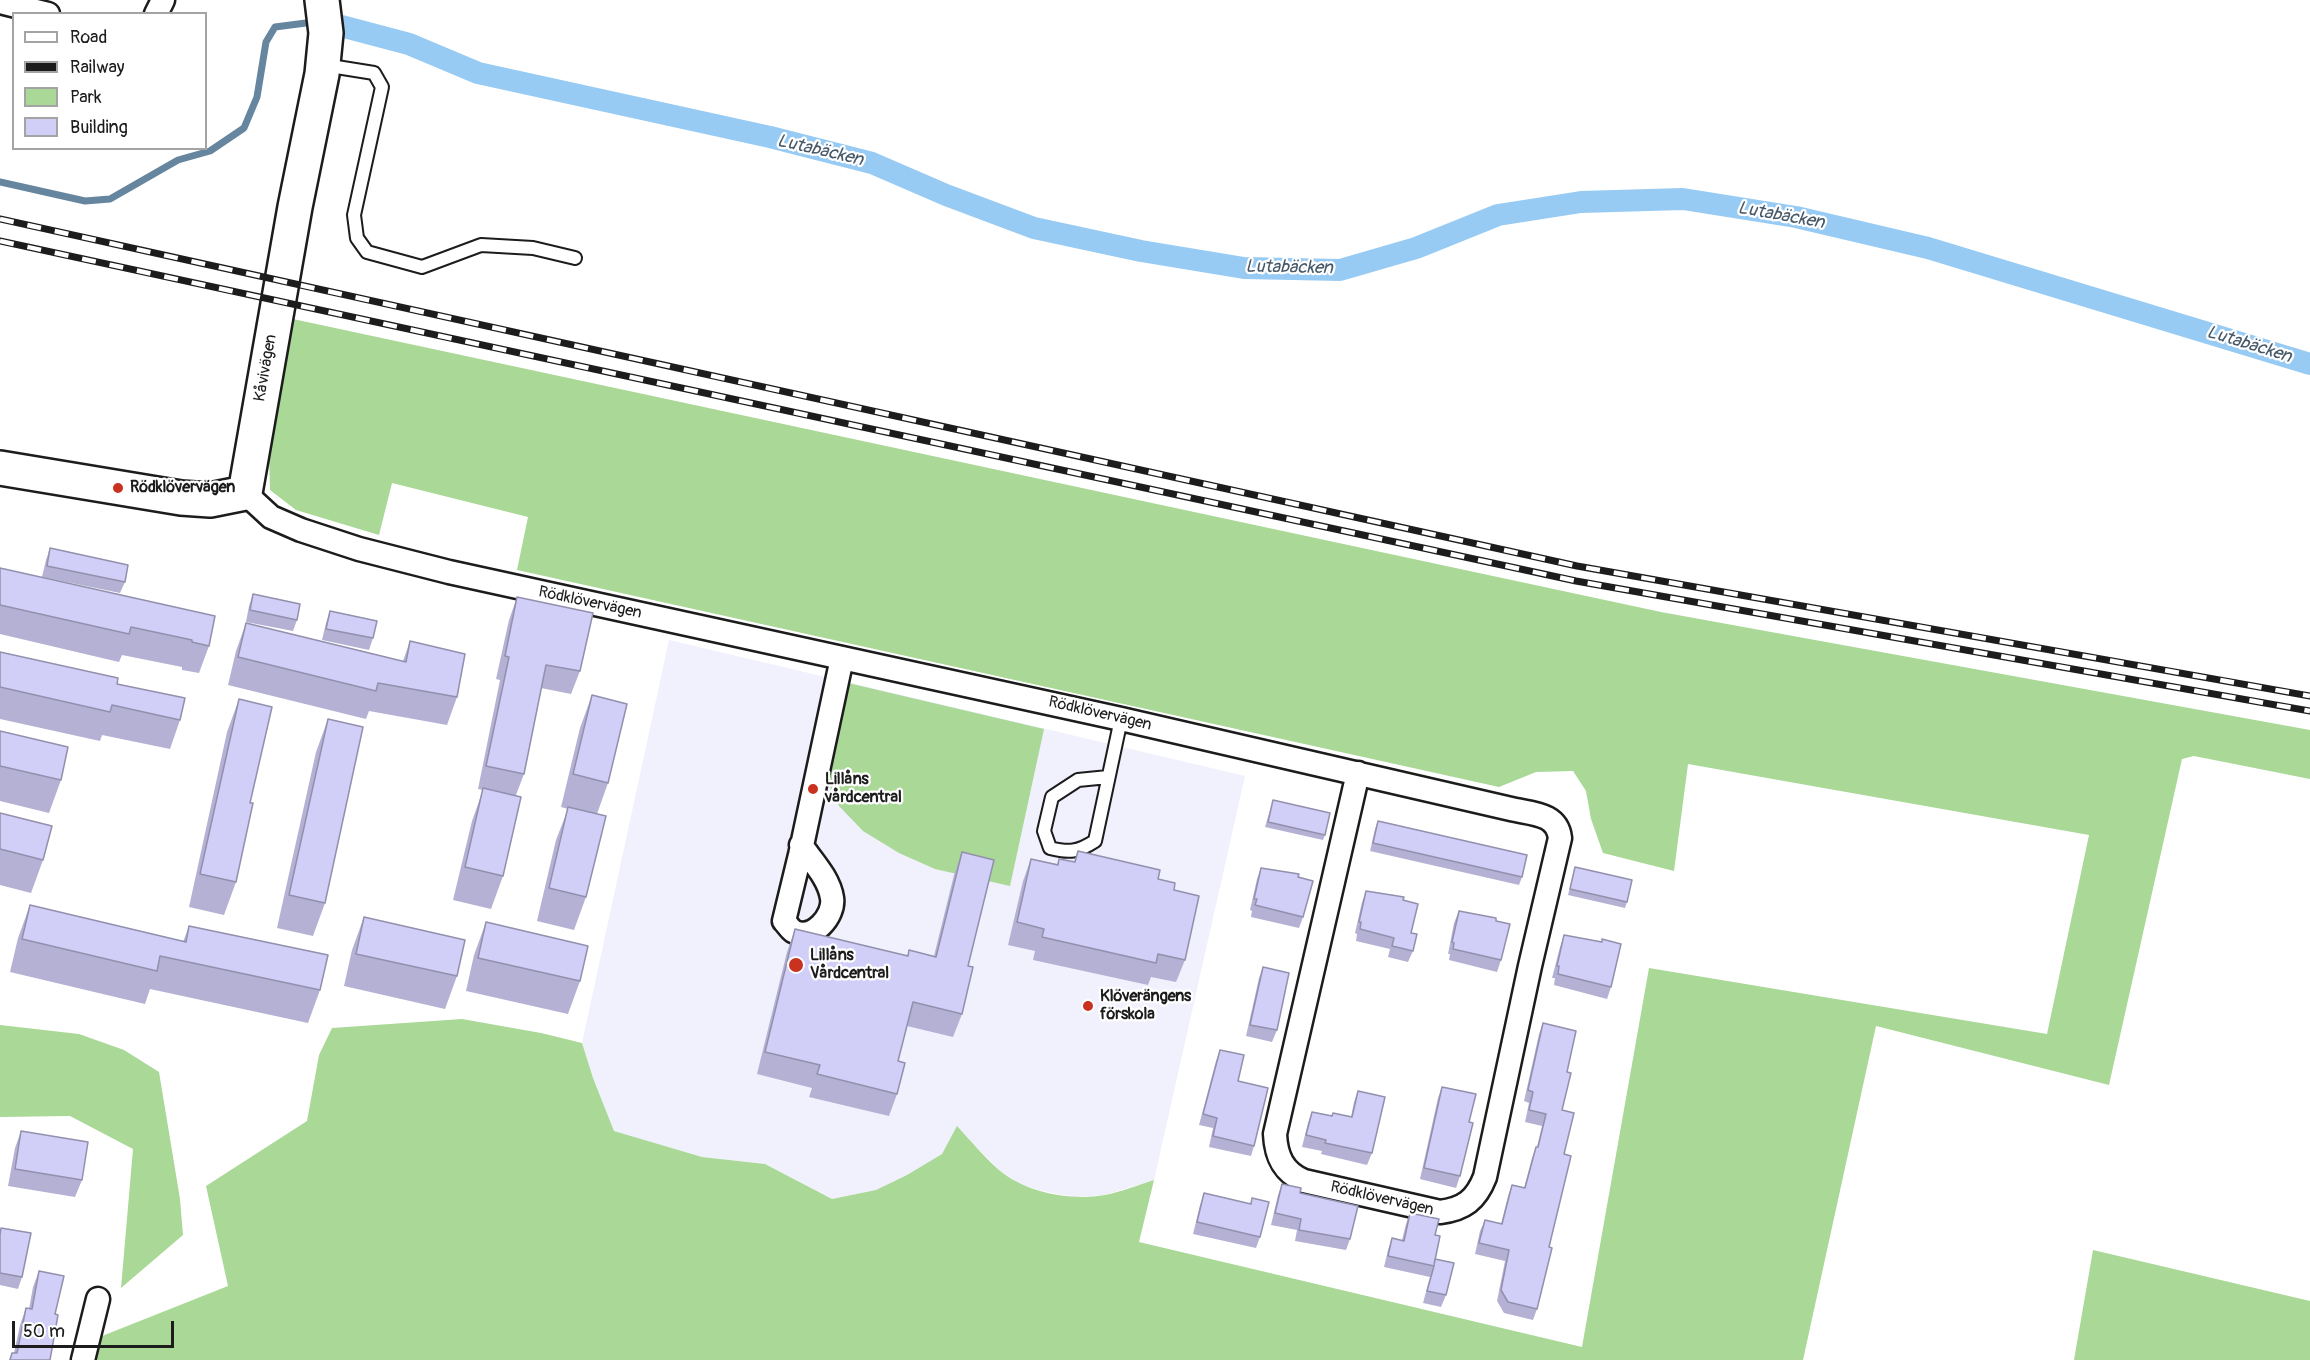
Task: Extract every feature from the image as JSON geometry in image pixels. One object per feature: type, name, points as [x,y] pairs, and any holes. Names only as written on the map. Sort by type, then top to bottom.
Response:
[{"type":"street","name":"Kåvivägen","points":[[245,492],[275,317],[323,65],[326,33],[322,0]]},
{"type":"street","points":[[0,2],[40,12]]},
{"type":"street","points":[[0,468],[181,498],[210,500],[245,492]]},
{"type":"street","name":"Rödklövervägen","points":[[245,492],[271,517],[301,530],[359,549],[449,572],[1121,719],[1358,773],[1551,819],[1559,826],[1560,838],[1485,1177],[1479,1192],[1471,1201],[1449,1211],[1440,1212],[1304,1181],[1293,1176],[1284,1168],[1276,1152],[1275,1134],[1358,773]]},
{"type":"street","points":[[801,845],[842,658]]},
{"type":"street","points":[[83,1360],[98,1299]]},
{"type":"lane","points":[[323,65],[374,73],[382,87],[354,215],[357,238],[367,252],[422,267],[481,245],[533,248],[575,258]]},
{"type":"lane","points":[[1108,777],[1078,780],[1052,797],[1044,831],[1050,848],[1068,853],[1083,849],[1095,841],[1121,719]]},
{"type":"shaded area","name":"Lillåns Vårdcentral","points":[[669,640],[1245,776],[1154,1180],[1105,1195],[1074,1197],[1038,1190],[1018,1183],[999,1170],[957,1127],[942,1154],[907,1175],[876,1190],[832,1199],[765,1164],[702,1157],[614,1131],[582,1043]]},
{"type":"green space","points":[[293,319],[1661,612],[2310,730],[2310,779],[2194,756],[2182,759],[2109,1085],[1876,1026],[1803,1360],[89,1360],[92,1340],[228,1286],[206,1186],[307,1121],[319,1055],[332,1028],[462,1019],[582,1043],[614,1131],[702,1157],[765,1164],[832,1199],[876,1190],[907,1175],[942,1154],[957,1126],[999,1170],[1035,1190],[1064,1196],[1092,1197],[1154,1180],[1139,1242],[1582,1347],[1649,968],[2047,1034],[2089,835],[1688,764],[1674,871],[1603,853],[1591,819],[1586,791],[1573,771],[1536,772],[1499,787],[517,570],[528,517],[392,483],[379,535],[296,510],[270,490],[269,454]]},
{"type":"green space","points":[[848,683],[1044,729],[1010,886],[935,869],[899,853],[863,831],[839,806],[828,782]]},
{"type":"green space","points":[[0,1025],[79,1034],[124,1050],[159,1072],[180,1199],[183,1235],[121,1288],[133,1149],[70,1116],[0,1117]]},
{"type":"green space","points":[[2093,1250],[2310,1301],[2310,1360],[2074,1360]]},
{"type":"building","points":[[50,548],[128,565],[125,582],[47,566]]},
{"type":"building","points":[[0,568],[215,616],[209,646],[192,642],[192,640],[131,627],[129,634],[0,605]]},
{"type":"building","points":[[253,594],[300,604],[297,620],[250,610]]},
{"type":"building","points":[[517,597],[593,613],[580,671],[546,665],[524,774],[486,766],[509,657],[505,656]]},
{"type":"building","points":[[330,611],[377,621],[373,638],[326,629]]},
{"type":"building","points":[[246,623],[406,662],[410,641],[465,654],[457,697],[378,683],[376,691],[238,657]]},
{"type":"building","points":[[0,652],[118,678],[117,684],[185,698],[180,720],[112,705],[110,712],[0,687]]},
{"type":"building","points":[[592,695],[627,704],[608,783],[573,774]]},
{"type":"building","points":[[239,699],[272,707],[250,803],[253,803],[236,882],[200,874]]},
{"type":"building","points":[[328,719],[363,727],[325,903],[289,895]]},
{"type":"building","points":[[0,731],[68,747],[61,780],[0,766]]},
{"type":"building","points":[[483,788],[521,797],[503,876],[465,867]]},
{"type":"building","points":[[1273,800],[1330,813],[1325,835],[1268,822]]},
{"type":"building","points":[[568,807],[606,816],[586,897],[549,888]]},
{"type":"building","points":[[0,813],[52,826],[43,860],[0,849]]},
{"type":"building","points":[[1378,821],[1527,855],[1522,877],[1373,843]]},
{"type":"building","points":[[1078,851],[1160,870],[1158,879],[1175,883],[1174,890],[1199,896],[1185,960],[1158,954],[1156,963],[1042,937],[1044,929],[1017,922],[1031,859],[1058,865],[1059,859],[1075,862]]},
{"type":"building","points":[[962,852],[994,860],[968,966],[973,967],[962,1014],[913,1002],[898,1061],[905,1063],[897,1094],[817,1074],[820,1065],[765,1052],[795,929],[908,956],[909,950],[936,957]]},
{"type":"building","points":[[1575,867],[1632,880],[1627,902],[1570,889]]},
{"type":"building","points":[[1261,868],[1299,874],[1298,877],[1313,881],[1303,917],[1255,905],[1257,899],[1254,899]]},
{"type":"building","points":[[1366,891],[1404,897],[1403,900],[1418,904],[1411,933],[1417,934],[1413,951],[1392,946],[1394,938],[1360,929],[1361,922],[1359,922]]},
{"type":"building","points":[[30,905],[186,942],[189,926],[328,955],[320,990],[160,956],[157,971],[22,939]]},
{"type":"building","points":[[1459,911],[1496,918],[1496,921],[1510,924],[1501,960],[1453,949],[1454,943],[1452,942]]},
{"type":"building","points":[[364,917],[465,940],[457,976],[356,954]]},
{"type":"building","points":[[486,922],[588,946],[580,981],[478,958]]},
{"type":"building","points":[[1564,935],[1602,942],[1602,939],[1621,944],[1611,987],[1558,974],[1559,966],[1557,966]]},
{"type":"building","points":[[1263,967],[1289,973],[1277,1030],[1250,1025]]},
{"type":"building","points":[[1543,1023],[1576,1031],[1567,1072],[1571,1073],[1562,1110],[1574,1113],[1564,1154],[1571,1156],[1537,1309],[1508,1302],[1501,1290],[1509,1250],[1479,1243],[1485,1220],[1502,1224],[1512,1185],[1525,1188],[1536,1147],[1538,1147],[1546,1114],[1529,1110],[1533,1092],[1528,1090]]},
{"type":"building","points":[[1220,1050],[1244,1055],[1238,1081],[1268,1088],[1254,1146],[1213,1136],[1217,1118],[1203,1114]]},
{"type":"building","points":[[1442,1087],[1476,1094],[1469,1122],[1473,1123],[1460,1176],[1424,1168]]},
{"type":"building","points":[[1358,1091],[1385,1097],[1372,1153],[1325,1143],[1326,1140],[1306,1135],[1312,1112],[1352,1117]]},
{"type":"building","points":[[21,1131],[88,1142],[82,1180],[15,1169]]},
{"type":"building","points":[[1282,1184],[1301,1188],[1300,1193],[1358,1206],[1350,1239],[1299,1230],[1301,1219],[1275,1213]]},
{"type":"building","points":[[1204,1193],[1251,1204],[1252,1198],[1269,1202],[1260,1237],[1197,1222]]},
{"type":"building","points":[[1410,1213],[1439,1219],[1435,1235],[1440,1236],[1435,1259],[1454,1263],[1446,1295],[1427,1291],[1434,1266],[1388,1256],[1392,1238],[1404,1241]]},
{"type":"building","points":[[1,1228],[31,1233],[22,1277],[0,1273]]},
{"type":"building","points":[[39,1271],[64,1276],[55,1314],[58,1315],[50,1360],[10,1360],[12,1353],[17,1353],[26,1308],[32,1309]]},
{"type":"waterway","name":"Lutabäcken","points":[[0,182],[85,201],[110,199],[178,160],[210,151],[244,128],[257,97],[266,42],[275,27],[306,23]]},
{"type":"waterway","name":"Lutabäcken","points":[[341,26],[409,44],[478,73],[770,137],[872,163],[946,195],[1034,228],[1141,251],[1244,268],[1340,270],[1416,248],[1498,215],[1581,202],[1683,199],[1796,217],[1928,248],[2310,364]]},
{"type":"railway","points":[[0,219],[1577,566],[2310,696]]},
{"type":"railway","points":[[0,241],[1576,581],[2310,711]]},
{"type":"place","name":"Rödklövervägen","points":[[118,488]]},
{"type":"place","name":"Lillåns vårdcentral","points":[[813,789]]},
{"type":"place","name":"Lillåns Vårdcentral","points":[[796,965]]},
{"type":"place","name":"Klöverängens förskola","points":[[1088,1006]]}]
